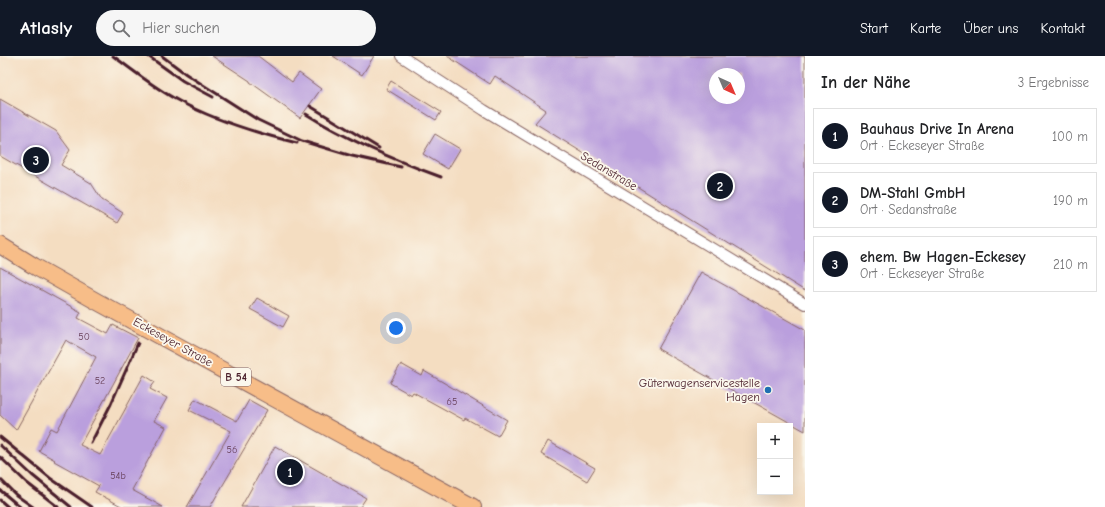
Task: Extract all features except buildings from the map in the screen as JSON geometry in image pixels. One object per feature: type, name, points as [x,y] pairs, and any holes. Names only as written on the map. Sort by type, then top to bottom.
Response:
[{"type":"main road","name":"Eckeseyer Straße","points":[[0,245],[82,293],[473,507]]},
{"type":"street","name":"Sedanstraße","points":[[401,56],[484,110],[805,304]]},
{"type":"railway","points":[[113,56],[162,91],[207,115],[236,126],[297,143]]},
{"type":"railway","points":[[148,56],[183,81],[213,97]]},
{"type":"railway","points":[[162,56],[186,74],[258,120],[302,141],[352,156],[401,167]]},
{"type":"railway","points":[[310,106],[379,148]]},
{"type":"railway","points":[[306,114],[322,124],[372,149],[441,177]]},
{"type":"railway","points":[[91,443],[111,404],[138,343]]},
{"type":"railway","points":[[0,437],[50,478],[92,507]]},
{"type":"railway","points":[[0,445],[32,475],[71,507]]},
{"type":"railway","points":[[0,457],[27,483],[58,507]]},
{"type":"railway","points":[[0,479],[16,495],[33,507]]},
{"type":"railway","points":[[0,490],[20,507]]},
{"type":"railway","points":[[0,500],[8,507]]},
{"type":"place","name":"ehem. Bw Hagen-Eckesey","points":[[36,160]]},
{"type":"place","name":"DM-Stahl GmbH","points":[[720,186]]},
{"type":"place","name":"Güterwagenservicestelle Hagen","points":[[768,390]]},
{"type":"place","name":"Bauhaus Drive In Arena","points":[[290,472]]}]
